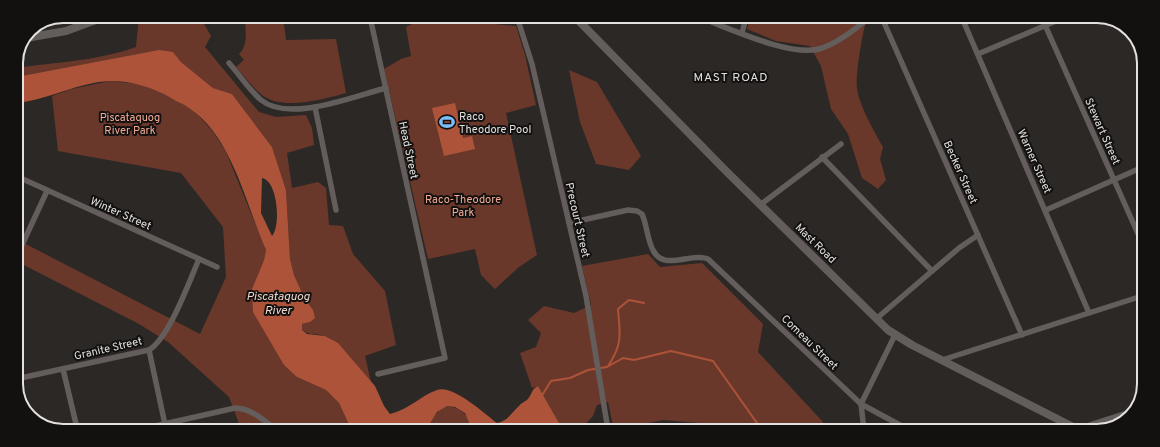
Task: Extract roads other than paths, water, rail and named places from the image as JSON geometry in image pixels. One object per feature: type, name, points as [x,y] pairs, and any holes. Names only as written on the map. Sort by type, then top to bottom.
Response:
[{"type":"main road","points":[[33,37],[53,34],[80,23]]},
{"type":"main road","name":"Mast Road","points":[[581,23],[760,205],[876,319],[895,335],[1067,424]]},
{"type":"street","name":"Head Street","points":[[371,23],[445,358],[378,374]]},
{"type":"street","name":"Precourt Street","points":[[519,23],[532,64],[586,296],[607,424]]},
{"type":"street","points":[[714,23],[779,46],[815,50],[826,46],[853,31],[863,23]]},
{"type":"street","points":[[742,33],[745,23]]},
{"type":"street","name":"Becker Street","points":[[884,23],[1022,335]]},
{"type":"street","name":"Warner Street","points":[[964,23],[1046,210],[1089,313]]},
{"type":"street","points":[[978,54],[1050,23]]},
{"type":"street","name":"Stewart Street","points":[[1045,25],[1137,233]]},
{"type":"street","points":[[229,62],[261,100],[277,108],[290,110],[315,107],[386,88]]},
{"type":"street","points":[[315,107],[336,210]]},
{"type":"street","points":[[760,205],[840,144]]},
{"type":"street","points":[[822,157],[932,271]]},
{"type":"street","points":[[1046,210],[1137,170]]},
{"type":"street","name":"Winter Street","points":[[23,179],[217,268]]},
{"type":"street","points":[[23,243],[47,191]]},
{"type":"street","name":"Comeau Street","points":[[569,222],[628,210],[637,210],[642,214],[650,242],[658,257],[668,261],[702,257],[713,264],[860,404],[899,424]]},
{"type":"street","points":[[876,319],[932,271],[978,235]]},
{"type":"street","name":"Granite Street","points":[[23,378],[149,350],[161,340],[199,259]]},
{"type":"street","points":[[942,360],[1137,298]]},
{"type":"street","points":[[863,424],[860,404],[895,335]]},
{"type":"street","points":[[149,350],[166,424]]},
{"type":"street","points":[[63,369],[76,424]]},
{"type":"street","points":[[173,424],[228,409],[242,408],[267,424]]},
{"type":"street","points":[[1096,424],[1122,415]]},
{"type":"water","name":"Piscataquog River","points":[[159,50],[173,52],[181,62],[213,88],[232,94],[272,147],[286,190],[290,259],[294,275],[304,297],[313,310],[315,318],[310,322],[302,324],[302,330],[307,334],[325,336],[338,343],[375,386],[384,406],[390,414],[403,409],[437,390],[443,389],[451,391],[468,400],[497,423],[507,419],[529,398],[534,389],[538,386],[560,424],[470,424],[465,413],[455,407],[447,406],[437,412],[428,424],[349,424],[339,403],[326,390],[297,377],[284,365],[253,312],[252,289],[264,260],[266,250],[227,153],[204,120],[187,107],[164,94],[142,85],[118,81],[87,84],[23,102],[23,76]],"holes":[[[262,178],[272,187],[275,195],[277,214],[275,231],[272,236],[261,213]]]},
{"type":"water","name":"Raco Theodore Pool","points":[[455,103],[463,138],[472,136],[475,149],[444,156],[432,108]]},
{"type":"waterway","points":[[608,366],[618,345],[620,332],[618,309],[629,300],[644,303]]},
{"type":"waterway","points":[[541,397],[551,381],[570,378],[588,370],[607,367],[623,358],[634,360],[671,351],[713,361],[758,424]]},
{"type":"place","name":"Raco Theodore Pool","points":[[447,122]]},
{"type":"district","name":"MAST ROAD","points":[[731,77]]},
{"type":"park label","name":"Piscataquog River Park","points":[[130,123]]},
{"type":"park label","name":"Raco-Theodore Park","points":[[463,205]]}]
